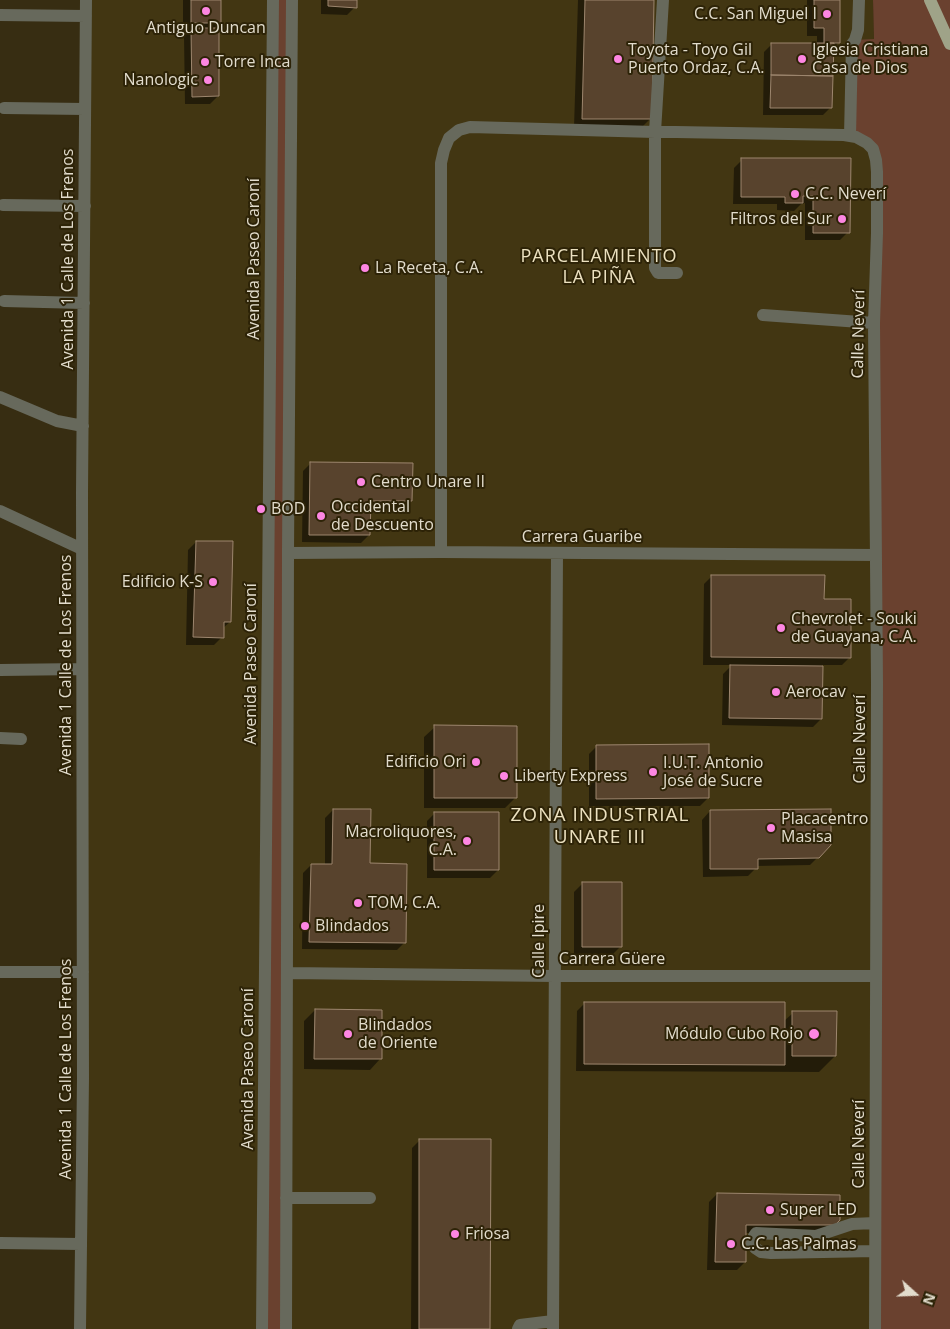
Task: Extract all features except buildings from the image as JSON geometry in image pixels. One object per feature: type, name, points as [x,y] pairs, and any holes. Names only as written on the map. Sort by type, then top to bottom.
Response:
[{"type":"main road","points":[[930,0],[950,44]]},
{"type":"street","name":"Avenida 1 Calle de Los Frenos","points":[[80,1329],[83,1078],[82,549],[86,0]]},
{"type":"street","name":"Avenida Paseo Caroní","points":[[262,1329],[273,0]]},
{"type":"street","points":[[286,1329],[288,553],[292,0]]},
{"type":"street","points":[[663,0],[655,132],[655,268],[658,273],[678,273]]},
{"type":"street","points":[[440,552],[441,163],[449,138],[459,130],[470,127],[850,136],[852,44],[856,40],[858,30],[859,0]]},
{"type":"street","points":[[0,15],[86,16]]},
{"type":"street","points":[[4,108],[85,109]]},
{"type":"street","name":"Calle Neverí","points":[[850,136],[867,143],[873,149],[877,172],[874,323],[876,555],[875,1329]]},
{"type":"street","points":[[3,205],[85,206]]},
{"type":"street","points":[[4,301],[84,303]]},
{"type":"street","points":[[763,315],[874,323]]},
{"type":"street","points":[[0,397],[57,421],[83,426]]},
{"type":"street","points":[[0,511],[82,549]]},
{"type":"street","name":"Carrera Guaribe","points":[[288,553],[440,552],[876,555]]},
{"type":"street","name":"Calle Ipire","points":[[553,1325],[557,554]]},
{"type":"street","points":[[0,670],[82,669]]},
{"type":"street","points":[[0,738],[21,739]]},
{"type":"street","points":[[0,972],[83,972]]},
{"type":"street","name":"Carrera Güere","points":[[287,973],[555,976],[876,976]]},
{"type":"street","points":[[286,1198],[370,1198]]},
{"type":"street","points":[[875,1223],[852,1224],[816,1236],[756,1233],[752,1244],[761,1252],[771,1253],[875,1250]]},
{"type":"street","points":[[0,1243],[81,1244]]},
{"type":"street","points":[[518,1329],[520,1325],[553,1325]]},
{"type":"shaded area","points":[[86,0],[273,0],[262,1329],[80,1329]]},
{"type":"shaded area","points":[[273,0],[292,0],[286,1329],[262,1329]]},
{"type":"shaded area","points":[[292,0],[873,0],[874,40],[856,40],[873,149],[875,1329],[286,1329]]},
{"type":"shaded area","points":[[873,0],[950,0],[950,1329],[875,1329],[876,160],[856,137],[855,40],[874,39]]},
{"type":"place","name":"Antiguo Duncan","points":[[206,11]]},
{"type":"place","name":"C.C. San Miguel I","points":[[827,14]]},
{"type":"place","name":"Toyota - Toyo Gil Puerto Ordaz, C.A.","points":[[618,59]]},
{"type":"place","name":"Iglesia Cristiana Casa de Dios","points":[[802,59]]},
{"type":"place","name":"Torre Inca","points":[[205,62]]},
{"type":"place","name":"Nanologic","points":[[208,80]]},
{"type":"place","name":"C.C. Neverí","points":[[795,194]]},
{"type":"place","name":"Filtros del Sur","points":[[842,219]]},
{"type":"place","name":"La Receta, C.A.","points":[[365,268]]},
{"type":"place","name":"Centro Unare II","points":[[361,482]]},
{"type":"place","name":"BOD","points":[[261,509]]},
{"type":"place","name":"Occidental de Descuento","points":[[321,516]]},
{"type":"place","name":"Edificio K-S","points":[[213,582]]},
{"type":"place","name":"Chevrolet - Souki de Guayana, C.A.","points":[[781,628]]},
{"type":"place","name":"Aerocav","points":[[776,692]]},
{"type":"place","name":"Edificio Ori","points":[[476,762]]},
{"type":"place","name":"I.U.T. Antonio José de Sucre","points":[[653,772]]},
{"type":"place","name":"Liberty Express","points":[[504,776]]},
{"type":"place","name":"Placacentro Masisa","points":[[771,828]]},
{"type":"place","name":"Macroliquores, C.A.","points":[[467,841]]},
{"type":"place","name":"TOM, C.A.","points":[[358,903]]},
{"type":"place","name":"Blindados","points":[[305,926]]},
{"type":"place","name":"Blindados de Oriente","points":[[348,1034]]},
{"type":"place","name":"Módulo Cubo Rojo","points":[[814,1034]]},
{"type":"place","name":"Super LED","points":[[770,1210]]},
{"type":"place","name":"Friosa","points":[[455,1234]]},
{"type":"place","name":"C.C. Las Palmas","points":[[731,1244]]},
{"type":"district","name":"PARCELAMIENTO LA PIÑA","points":[[599,267]]},
{"type":"district","name":"ZONA INDUSTRIAL UNARE III","points":[[600,827]]}]
